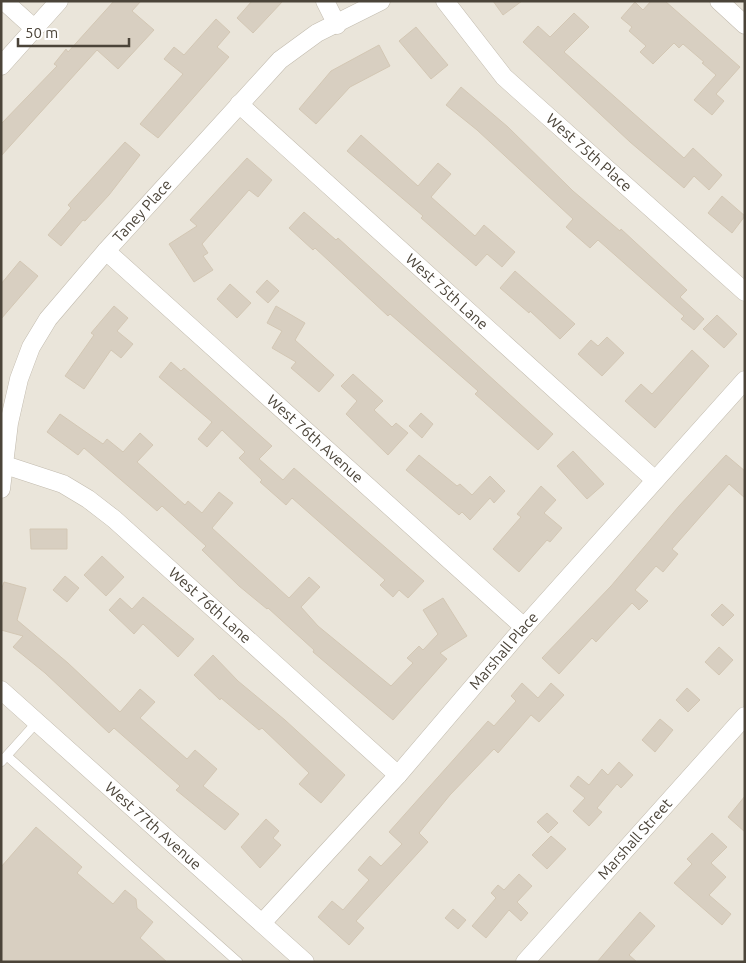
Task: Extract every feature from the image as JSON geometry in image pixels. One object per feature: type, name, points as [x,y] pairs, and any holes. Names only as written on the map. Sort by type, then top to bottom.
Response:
[{"type":"street","points":[[4,1],[35,29]]},
{"type":"street","points":[[1,66],[59,1]]},
{"type":"street","points":[[325,1],[337,25]]},
{"type":"street","name":"Taney Place","points":[[1,489],[9,423],[19,379],[31,348],[48,318],[106,251],[280,60],[301,42],[380,1]]},
{"type":"street","name":"West 75th Place","points":[[445,1],[492,64],[510,82],[745,292]]},
{"type":"street","points":[[719,1],[745,25]]},
{"type":"street","name":"West 75th Lane","points":[[239,104],[656,480]]},
{"type":"street","name":"West 76th Avenue","points":[[106,251],[524,627]]},
{"type":"street","name":"Marshall Place","points":[[262,923],[398,775],[524,627],[745,380]]},
{"type":"street","name":"West 76th Lane","points":[[5,465],[63,484],[88,499],[114,519],[398,775]]},
{"type":"street","name":"West 77th Avenue","points":[[1,690],[302,961]]},
{"type":"street","name":"Marshall Street","points":[[525,962],[745,716]]},
{"type":"lane","points":[[37,722],[4,759],[238,962]]},
{"type":"shaded area","points":[[1,1],[745,1],[745,962],[1,962]]},
{"type":"building","points":[[114,1],[141,1],[132,11],[154,30],[118,69],[97,50],[1,156],[1,124],[57,66],[54,64],[66,49],[68,52]]},
{"type":"building","points":[[252,1],[283,1],[253,33],[237,18]]},
{"type":"building","points":[[493,1],[522,1],[503,15]]},
{"type":"building","points":[[651,1],[665,1],[740,67],[716,94],[724,101],[712,115],[694,100],[716,75],[702,63],[704,62],[683,44],[679,48],[674,43],[653,64],[640,52],[646,46],[629,31],[632,27],[621,18],[635,2],[643,10]]},
{"type":"building","points":[[574,13],[589,27],[564,52],[684,158],[693,148],[722,175],[709,190],[694,176],[684,188],[630,142],[523,42],[538,26],[550,37]]},
{"type":"building","points":[[216,19],[230,32],[217,47],[229,57],[158,138],[140,124],[183,74],[164,59],[174,47],[184,55]]},
{"type":"building","points":[[416,27],[448,65],[431,79],[399,41]]},
{"type":"building","points":[[379,45],[390,66],[350,87],[316,124],[299,109],[331,71]]},
{"type":"building","points":[[461,87],[508,127],[573,191],[620,231],[621,229],[687,290],[680,297],[704,319],[694,330],[681,319],[684,316],[598,240],[590,248],[566,227],[573,219],[477,130],[446,105]]},
{"type":"building","points":[[361,135],[418,186],[438,163],[451,174],[431,197],[475,236],[484,225],[515,252],[502,267],[487,254],[476,266],[421,218],[423,216],[347,151]]},
{"type":"building","points":[[125,142],[140,155],[109,195],[85,221],[83,220],[61,246],[48,235],[71,208],[68,205]]},
{"type":"building","points":[[247,158],[272,180],[258,197],[249,190],[202,244],[208,253],[203,256],[213,270],[194,282],[169,244],[197,226],[190,220]]},
{"type":"building","points":[[722,196],[745,216],[732,233],[708,213]]},
{"type":"building","points":[[304,212],[336,240],[338,238],[553,434],[538,450],[475,394],[478,391],[390,314],[388,316],[315,248],[313,250],[289,228]]},
{"type":"building","points":[[20,261],[38,276],[1,319],[1,284]]},
{"type":"building","points":[[515,271],[575,324],[560,339],[530,311],[529,313],[500,288]]},
{"type":"building","points":[[267,280],[279,291],[268,303],[256,292]]},
{"type":"building","points":[[230,284],[251,303],[237,318],[217,299]]},
{"type":"building","points":[[114,306],[128,318],[117,331],[133,344],[121,358],[111,350],[84,389],[65,376],[94,335],[91,333]]},
{"type":"building","points":[[276,306],[305,323],[295,340],[334,375],[319,392],[291,368],[296,362],[272,348],[282,331],[267,323]]},
{"type":"building","points":[[717,315],[737,334],[724,348],[703,329]]},
{"type":"building","points":[[607,337],[624,353],[602,376],[578,354],[591,340],[598,346]]},
{"type":"building","points":[[692,350],[709,366],[655,428],[625,401],[641,384],[652,394]]},
{"type":"building","points":[[171,362],[181,371],[184,368],[272,446],[259,459],[283,480],[294,468],[424,581],[408,598],[399,590],[393,597],[380,585],[385,580],[292,498],[286,505],[260,482],[262,480],[239,458],[245,452],[222,430],[207,447],[198,439],[212,422],[159,377]]},
{"type":"building","points":[[353,374],[383,401],[374,410],[392,427],[396,423],[408,433],[388,455],[346,414],[357,401],[341,386]]},
{"type":"building","points":[[421,413],[433,424],[422,438],[409,426]]},
{"type":"building","points":[[60,414],[103,444],[107,439],[123,452],[140,433],[153,445],[137,462],[185,505],[188,501],[202,513],[219,492],[233,503],[212,528],[289,598],[309,577],[320,587],[301,607],[318,626],[391,686],[413,663],[407,658],[419,646],[423,650],[438,634],[423,610],[443,598],[467,636],[440,653],[447,659],[393,720],[313,652],[314,650],[268,608],[239,586],[202,550],[206,546],[162,506],[157,511],[84,448],[78,455],[47,432]]},
{"type":"building","points":[[573,451],[604,484],[587,499],[557,466]]},
{"type":"building","points":[[419,455],[457,486],[460,484],[472,495],[490,476],[505,491],[494,503],[490,498],[470,520],[462,512],[459,515],[406,470]]},
{"type":"building","points":[[726,455],[745,471],[745,498],[729,484],[672,549],[678,554],[663,572],[656,566],[635,590],[648,601],[639,610],[632,603],[596,642],[592,638],[559,674],[542,658],[611,586],[679,506]]},
{"type":"building","points":[[541,486],[556,500],[544,513],[562,528],[550,542],[547,540],[519,572],[493,549],[521,517],[517,514]]},
{"type":"building","points":[[30,529],[67,529],[67,549],[31,549]]},
{"type":"building","points":[[102,556],[124,577],[106,596],[84,575]]},
{"type":"building","points":[[65,576],[79,588],[67,602],[53,590]]},
{"type":"building","points":[[4,582],[26,588],[17,620],[68,663],[120,712],[140,689],[155,702],[140,718],[187,759],[195,750],[217,769],[203,786],[239,814],[225,830],[176,790],[180,786],[114,728],[109,733],[45,673],[13,647],[23,636],[1,630],[1,591]]},
{"type":"building","points":[[143,597],[194,639],[178,657],[143,624],[134,634],[109,610],[120,598],[132,609]]},
{"type":"building","points":[[722,604],[734,615],[723,626],[711,615]]},
{"type":"building","points":[[719,647],[733,660],[719,675],[705,662]]},
{"type":"building","points":[[213,655],[238,681],[285,720],[345,775],[321,803],[299,784],[309,773],[262,728],[259,730],[221,698],[220,700],[194,675]]},
{"type":"building","points":[[522,683],[538,698],[551,683],[564,695],[539,722],[531,715],[498,753],[494,749],[450,795],[419,833],[428,842],[356,921],[364,928],[349,945],[318,917],[332,901],[343,910],[369,880],[358,870],[370,856],[381,866],[402,844],[389,832],[488,721],[494,726],[516,701],[511,696]]},
{"type":"building","points":[[687,688],[700,700],[688,712],[676,700]]},
{"type":"building","points":[[660,719],[673,730],[655,752],[642,740]]},
{"type":"building","points":[[619,762],[633,775],[621,788],[617,784],[597,808],[602,812],[589,826],[573,811],[585,798],[570,786],[578,776],[589,785],[602,769],[608,775]]},
{"type":"building","points":[[745,796],[745,832],[728,817]]},
{"type":"building","points":[[547,813],[558,823],[548,833],[537,822]]},
{"type":"building","points":[[266,819],[279,831],[273,838],[281,845],[260,868],[241,847]]},
{"type":"building","points":[[36,827],[82,867],[77,873],[113,904],[125,890],[136,899],[137,908],[153,922],[140,938],[167,962],[1,962],[1,867]]},
{"type":"building","points":[[712,833],[727,847],[711,863],[726,877],[709,895],[731,914],[722,925],[674,883],[692,864],[687,859]]},
{"type":"building","points":[[551,836],[566,849],[547,869],[532,855]]},
{"type":"building","points":[[519,874],[532,886],[517,902],[528,913],[521,921],[509,910],[486,938],[472,926],[496,898],[491,893],[498,885],[504,890]]},
{"type":"building","points":[[453,909],[466,920],[458,929],[445,918]]},
{"type":"building","points":[[640,912],[655,926],[629,955],[637,962],[597,962]]}]
